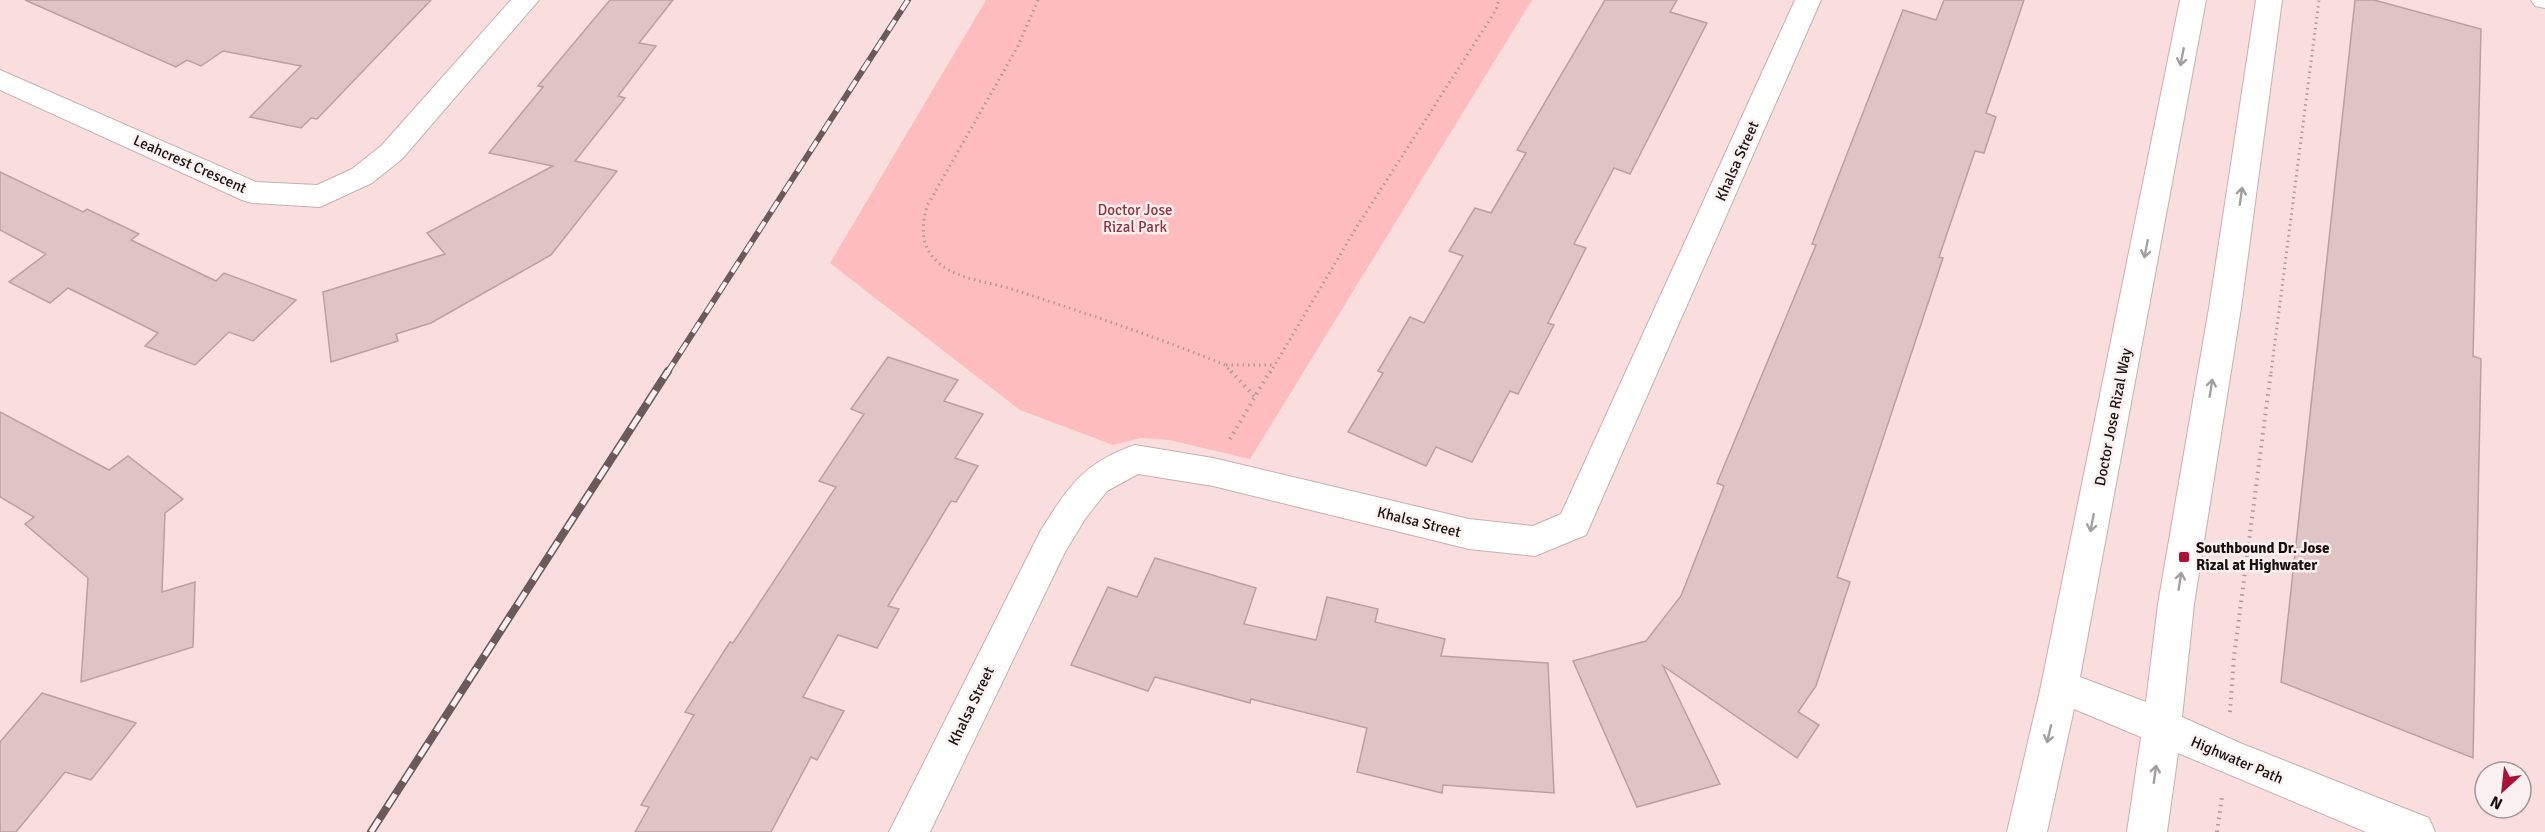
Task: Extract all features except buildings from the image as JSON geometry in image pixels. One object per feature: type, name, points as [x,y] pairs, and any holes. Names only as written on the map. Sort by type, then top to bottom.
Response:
[{"type":"street","name":"Leahcrest Crescent","points":[[0,79],[252,192],[320,196],[362,176],[392,152],[526,0]]},
{"type":"street","name":"Khalsa Street","points":[[909,832],[1053,541],[1073,509],[1095,481],[1135,459],[1213,472],[1469,534],[1535,541],[1574,524],[1808,0]]},
{"type":"street","name":"Doctor Jose Rizal Way","points":[[2027,832],[2060,686],[2193,0]]},
{"type":"street","points":[[2147,832],[2176,604],[2225,308],[2269,0]]},
{"type":"street","name":"Highwater Path","points":[[2060,686],[2162,727],[2227,757],[2415,832]]},
{"type":"path","points":[[1038,0],[1018,46],[927,206],[922,225],[925,247],[940,264],[966,277],[1049,300],[1149,334],[1226,365],[1274,365]]},
{"type":"path","points":[[1213,472],[1356,228],[1496,10],[1498,0]]},
{"type":"path","points":[[2227,757],[2234,657],[2319,0]]},
{"type":"path","points":[[1226,365],[1255,397]]},
{"type":"green space","name":"Doctor Jose Rizal Park","points":[[986,0],[1532,0],[1250,459],[1169,440],[1140,438],[1113,445],[1020,410],[830,263]]},
{"type":"railway","points":[[667,373],[908,0]]},
{"type":"railway","points":[[371,832],[668,371]]},
{"type":"place","name":"Southbound Dr. Jose Rizal at Highwater","points":[[2184,557]]}]
